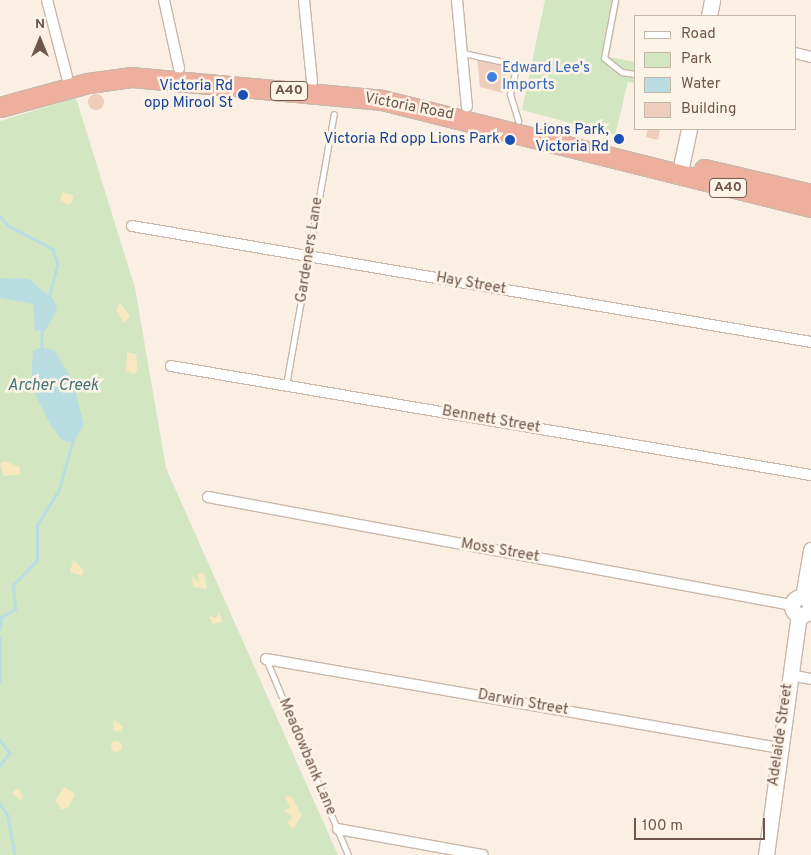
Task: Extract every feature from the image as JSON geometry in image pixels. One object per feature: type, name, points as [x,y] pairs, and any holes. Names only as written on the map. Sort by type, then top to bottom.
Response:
[{"type":"highway","name":"Victoria Road","points":[[0,95],[114,67],[179,68],[394,90],[518,121],[811,207]]},
{"type":"highway","name":"Victoria Road","points":[[0,107],[88,83],[142,77],[382,100],[681,170],[811,194]]},
{"type":"street","points":[[47,0],[67,77]]},
{"type":"street","points":[[164,0],[179,68]]},
{"type":"street","points":[[304,0],[312,82]]},
{"type":"street","points":[[457,0],[467,108]]},
{"type":"street","points":[[709,15],[712,0]]},
{"type":"street","points":[[796,53],[811,57]]},
{"type":"street","points":[[681,170],[690,130]]},
{"type":"street","name":"Hay Street","points":[[132,226],[811,342]]},
{"type":"street","name":"Bennett Street","points":[[171,366],[811,476]]},
{"type":"street","name":"Moss Street","points":[[208,497],[803,608]]},
{"type":"street","name":"Adelaide Street","points":[[766,855],[789,675],[803,608],[811,550]]},
{"type":"street","name":"Darwin Street","points":[[266,659],[779,748]]},
{"type":"street","points":[[789,675],[811,679]]},
{"type":"street","points":[[338,829],[482,855]]},
{"type":"lane","points":[[615,0],[604,58],[622,72],[634,74]]},
{"type":"lane","points":[[462,53],[504,62],[515,72],[510,94],[518,121]]},
{"type":"lane","name":"Gardeners Lane","points":[[286,386],[334,114]]},
{"type":"lane","name":"Meadowbank Lane","points":[[266,659],[348,855]]},
{"type":"green space","points":[[545,0],[620,0],[609,57],[634,62],[634,83],[628,82],[615,135],[522,110]]},
{"type":"green space","points":[[76,98],[135,288],[166,468],[338,855],[0,855],[0,121]]},
{"type":"sand","points":[[63,192],[74,196],[70,205],[60,201]]},
{"type":"sand","points":[[120,302],[130,317],[124,323],[116,310]]},
{"type":"sand","points":[[127,352],[136,354],[138,370],[134,374],[126,371]]},
{"type":"sand","points":[[5,461],[19,467],[21,474],[4,476],[0,464]]},
{"type":"sand","points":[[73,560],[84,570],[82,576],[70,572]]},
{"type":"sand","points":[[204,573],[207,589],[193,587],[192,576],[199,582],[198,574]]},
{"type":"sand","points":[[219,611],[222,622],[213,624],[209,616],[216,618]]},
{"type":"sand","points":[[114,719],[123,727],[121,732],[113,730]]},
{"type":"sand","points":[[116,740],[122,746],[116,752],[110,746]]},
{"type":"sand","points":[[64,787],[75,794],[69,807],[62,810],[55,801]]},
{"type":"sand","points":[[18,788],[23,797],[21,801],[12,793]]},
{"type":"sand","points":[[291,796],[302,815],[293,829],[287,822],[292,817],[284,811],[290,807],[285,797]]},
{"type":"water","name":"Archer Creek","points":[[0,278],[29,279],[54,300],[57,310],[45,331],[35,331],[33,304],[0,298]]},
{"type":"water","name":"Archer Creek","points":[[41,347],[55,351],[73,382],[84,425],[73,443],[62,440],[50,424],[31,386],[33,351]]},
{"type":"building","name":"Edward Lee's Imports","points":[[477,58],[502,64],[508,70],[503,93],[480,87]]},
{"type":"building","points":[[93,94],[99,94],[104,99],[102,108],[93,110],[88,105],[88,99]]},
{"type":"building","points":[[648,130],[660,130],[658,140],[646,137]]},
{"type":"waterway","name":"Archer Creek","points":[[0,216],[9,226],[53,249],[58,264],[49,297]]},
{"type":"waterway","name":"Archer Creek","points":[[42,331],[42,348]]},
{"type":"waterway","name":"Archer Creek","points":[[0,629],[1,617],[15,609],[13,585],[37,560],[37,525],[58,492],[73,440]]},
{"type":"waterway","name":"Archer Creek","points":[[0,637],[0,682]]},
{"type":"waterway","name":"Archer Creek","points":[[0,740],[10,753],[0,766]]},
{"type":"waterway","name":"Archer Creek","points":[[0,804],[8,816],[15,855]]},
{"type":"place","name":"Edward Lee's Imports","points":[[492,77]]},
{"type":"place","name":"Victoria Rd opp Mirool St","points":[[243,95]]},
{"type":"place","name":"Lions Park, Victoria Rd","points":[[619,139]]},
{"type":"place","name":"Victoria Rd opp Lions Park","points":[[510,140]]}]
